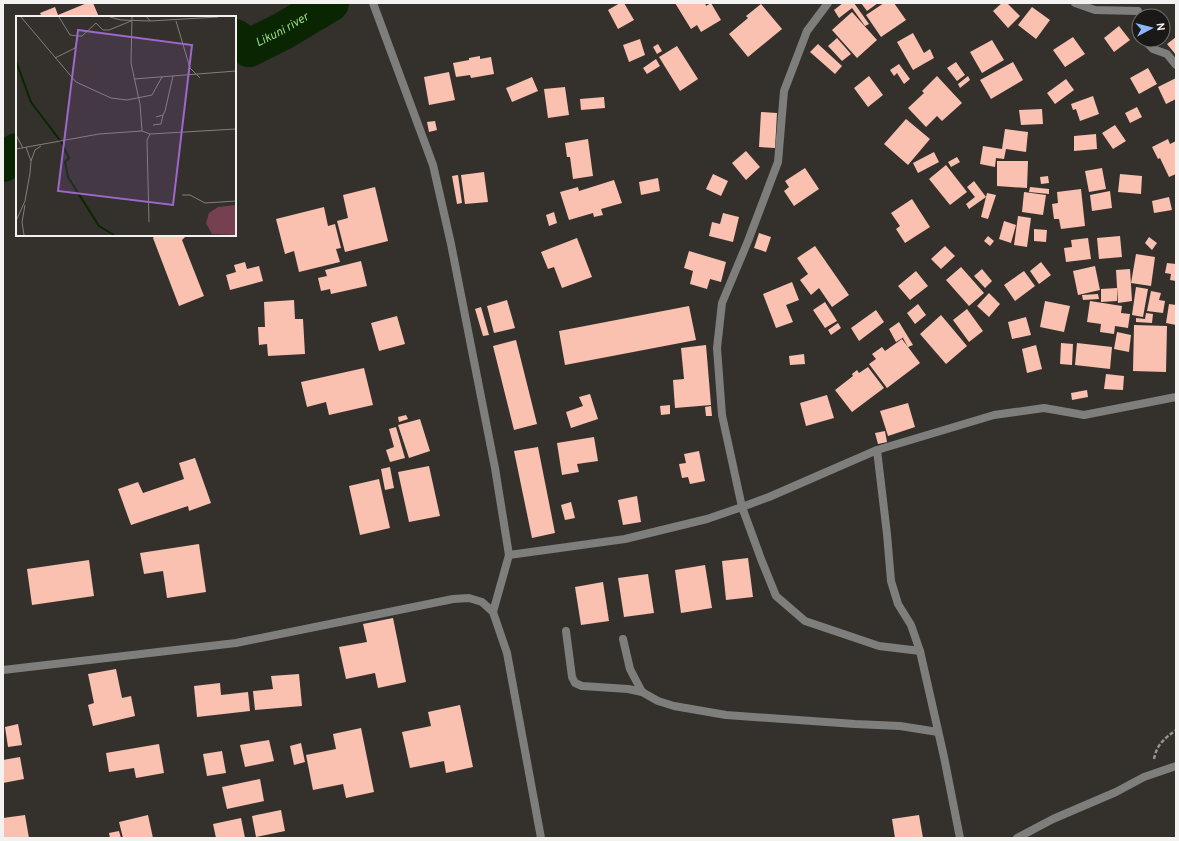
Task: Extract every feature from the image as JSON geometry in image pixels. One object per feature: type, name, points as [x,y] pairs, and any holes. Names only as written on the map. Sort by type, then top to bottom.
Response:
[{"type":"street","points":[[373,3],[433,165],[452,244],[495,468],[508,555],[493,612]]},
{"type":"street","points":[[828,3],[807,31],[784,91],[778,162],[748,241],[722,303],[717,348],[722,415],[742,507],[776,596],[804,621],[879,646],[920,651]]},
{"type":"street","points":[[1074,3],[1095,10],[1131,10]]},
{"type":"street","points":[[1153,48],[1167,54],[1176,65]]},
{"type":"street","points":[[508,555],[625,539],[707,519],[742,507],[877,450],[994,415],[1044,408],[1084,415],[1176,397]]},
{"type":"street","points":[[877,450],[891,580],[898,604],[911,625],[920,651],[960,838]]},
{"type":"street","points":[[3,670],[236,643],[453,599],[469,598],[482,602],[493,612],[507,653],[541,838]]},
{"type":"street","points":[[566,631],[572,677],[575,683],[582,686],[628,689],[642,692],[658,701],[674,706],[726,715],[900,726],[938,732]]},
{"type":"street","points":[[624,639],[630,669],[642,692]]},
{"type":"street","points":[[1017,838],[1052,819],[1116,792],[1144,777],[1176,766]]},
{"type":"path","points":[[1151,775],[1157,747],[1176,730]]},
{"type":"building","points":[[87,3],[93,3],[99,16],[42,16],[40,13],[55,7],[58,15]]},
{"type":"building","points":[[620,3],[624,3],[634,20],[618,29],[608,10]]},
{"type":"building","points":[[675,3],[705,3],[706,6],[711,3],[721,20],[701,32],[697,25],[691,29]]},
{"type":"building","points":[[843,3],[854,3],[869,24],[865,26],[852,8],[839,18],[834,10]]},
{"type":"building","points":[[861,3],[878,3],[867,11]]},
{"type":"building","points":[[884,3],[894,3],[906,20],[881,37],[866,15]]},
{"type":"building","points":[[1002,3],[1007,3],[1020,16],[1008,28],[993,11]]},
{"type":"building","points":[[761,4],[782,29],[748,57],[729,34],[748,18],[746,16]]},
{"type":"building","points":[[1032,7],[1050,20],[1036,39],[1018,25]]},
{"type":"building","points":[[852,12],[877,40],[857,58],[832,30]]},
{"type":"building","points":[[1119,26],[1130,40],[1114,52],[1104,38]]},
{"type":"building","points":[[913,33],[924,53],[930,49],[934,58],[913,70],[897,42]]},
{"type":"building","points":[[1073,37],[1085,54],[1065,67],[1053,50]]},
{"type":"building","points":[[1176,37],[1176,55],[1170,48],[1171,41]]},
{"type":"building","points":[[837,38],[851,54],[842,61],[828,46]]},
{"type":"building","points":[[640,39],[645,55],[629,62],[623,45]]},
{"type":"building","points":[[992,40],[1004,60],[982,73],[970,52]]},
{"type":"building","points":[[658,44],[662,51],[657,54],[653,47]]},
{"type":"building","points":[[818,44],[842,66],[835,74],[810,52]]},
{"type":"building","points":[[677,46],[698,79],[680,91],[659,57]]},
{"type":"building","points":[[480,56],[480,59],[491,57],[494,74],[471,78],[470,75],[456,77],[453,63]]},
{"type":"building","points":[[656,59],[660,66],[647,74],[643,68]]},
{"type":"building","points":[[956,62],[965,75],[957,81],[947,68]]},
{"type":"building","points":[[1013,62],[1023,80],[991,99],[980,80]]},
{"type":"building","points":[[899,64],[910,79],[904,84],[897,73],[894,76],[890,70]]},
{"type":"building","points":[[1148,68],[1157,84],[1139,94],[1130,78]]},
{"type":"building","points":[[449,72],[455,100],[429,105],[424,77]]},
{"type":"building","points":[[869,76],[883,95],[868,107],[854,88]]},
{"type":"building","points":[[937,76],[962,103],[942,121],[937,116],[926,127],[908,108],[924,93],[922,91]]},
{"type":"building","points":[[968,76],[970,80],[960,88],[958,84]]},
{"type":"building","points":[[532,77],[538,91],[512,102],[506,88]]},
{"type":"building","points":[[1176,78],[1176,99],[1166,104],[1158,87]]},
{"type":"building","points":[[1066,79],[1074,90],[1055,104],[1047,93]]},
{"type":"building","points":[[565,87],[569,115],[548,118],[544,89]]},
{"type":"building","points":[[1093,96],[1099,114],[1080,121],[1076,109],[1073,110],[1071,104]]},
{"type":"building","points":[[604,97],[605,108],[581,110],[580,99]]},
{"type":"building","points":[[1137,107],[1142,117],[1130,123],[1125,113]]},
{"type":"building","points":[[1042,109],[1043,124],[1021,125],[1019,110]]},
{"type":"building","points":[[761,112],[777,113],[775,148],[759,147]]},
{"type":"building","points":[[906,119],[930,139],[908,165],[884,144]]},
{"type":"building","points":[[435,121],[437,130],[429,132],[427,122]]},
{"type":"building","points":[[1115,125],[1126,141],[1113,149],[1102,133]]},
{"type":"building","points":[[1005,129],[1028,132],[1026,152],[1006,149],[1004,159],[996,158],[995,167],[980,164],[983,146],[1002,149]]},
{"type":"building","points":[[1096,134],[1097,149],[1074,151],[1074,136]]},
{"type":"building","points":[[588,139],[593,176],[573,179],[570,157],[567,157],[565,143]]},
{"type":"building","points":[[1168,139],[1170,144],[1176,141],[1176,174],[1169,177],[1160,158],[1158,159],[1152,147]]},
{"type":"building","points":[[746,151],[760,167],[746,180],[732,163]]},
{"type":"building","points":[[934,152],[939,162],[918,173],[913,163]]},
{"type":"building","points":[[957,157],[960,162],[951,167],[948,162]]},
{"type":"building","points":[[997,161],[1028,161],[1027,188],[997,186]]},
{"type":"building","points":[[946,165],[967,192],[950,205],[929,179]]},
{"type":"building","points":[[805,168],[819,189],[794,206],[784,191],[789,187],[785,181]]},
{"type":"building","points":[[1102,168],[1106,189],[1089,192],[1085,171]]},
{"type":"building","points":[[484,172],[488,202],[465,204],[461,175]]},
{"type":"building","points":[[713,174],[728,181],[721,196],[706,189]]},
{"type":"building","points":[[1120,174],[1142,176],[1141,194],[1118,192]]},
{"type":"building","points":[[458,175],[462,203],[457,204],[452,176]]},
{"type":"building","points":[[1048,176],[1049,183],[1041,184],[1040,177]]},
{"type":"building","points":[[658,178],[660,191],[641,195],[639,182]]},
{"type":"building","points":[[614,180],[622,203],[601,209],[603,215],[594,217],[593,213],[569,220],[560,192],[578,187],[579,191]]},
{"type":"building","points":[[974,181],[986,197],[969,209],[966,204],[975,197],[967,187]]},
{"type":"building","points":[[375,187],[388,241],[345,252],[337,221],[348,218],[343,195]]},
{"type":"building","points":[[1030,187],[1049,189],[1049,194],[1029,192]]},
{"type":"building","points":[[1081,189],[1085,226],[1061,229],[1059,219],[1054,219],[1052,204],[1058,203],[1057,192]]},
{"type":"building","points":[[1110,191],[1112,208],[1092,211],[1090,195]]},
{"type":"building","points":[[1024,192],[1046,195],[1043,215],[1022,212]]},
{"type":"building","points":[[987,193],[996,195],[988,219],[981,217]]},
{"type":"building","points":[[1169,197],[1172,210],[1154,213],[1152,201]]},
{"type":"building","points":[[912,199],[930,227],[905,243],[896,229],[900,226],[891,213]]},
{"type":"building","points":[[324,207],[328,226],[335,224],[341,248],[336,249],[340,262],[299,272],[294,251],[285,254],[276,219]]},
{"type":"building","points":[[554,212],[557,223],[549,226],[546,215]]},
{"type":"building","points":[[723,213],[739,217],[733,242],[709,236],[712,222],[720,224]]},
{"type":"building","points":[[1018,216],[1031,218],[1027,247],[1014,245]]},
{"type":"building","points":[[1004,221],[1016,225],[1011,243],[999,239]]},
{"type":"building","points":[[1034,229],[1047,230],[1046,242],[1034,241]]},
{"type":"building","points":[[759,233],[771,237],[766,252],[754,248]]},
{"type":"building","points":[[154,236],[186,236],[182,240],[204,296],[179,306],[153,238]]},
{"type":"building","points":[[988,236],[994,241],[990,246],[984,241]]},
{"type":"building","points":[[1120,236],[1122,257],[1099,259],[1097,238]]},
{"type":"building","points":[[1149,237],[1157,243],[1152,250],[1145,243]]},
{"type":"building","points":[[577,238],[592,277],[562,288],[554,267],[548,269],[541,252]]},
{"type":"building","points":[[1088,238],[1091,259],[1066,262],[1064,248],[1072,247],[1071,240]]},
{"type":"building","points":[[815,246],[849,295],[832,307],[819,288],[811,295],[800,280],[808,274],[797,258]]},
{"type":"building","points":[[945,246],[955,256],[941,269],[931,259]]},
{"type":"building","points":[[689,251],[726,262],[721,282],[710,279],[707,289],[690,284],[693,271],[684,268]]},
{"type":"building","points":[[1136,254],[1155,257],[1151,286],[1131,283]]},
{"type":"building","points":[[361,261],[367,286],[331,294],[330,289],[321,291],[318,278],[327,276],[325,270]]},
{"type":"building","points":[[245,262],[247,269],[259,266],[263,281],[230,290],[226,275],[236,272],[234,265]]},
{"type":"building","points":[[1041,262],[1051,275],[1039,284],[1030,271]]},
{"type":"building","points":[[1167,263],[1176,264],[1176,281],[1170,280],[1171,274],[1165,273]]},
{"type":"building","points":[[1095,266],[1100,290],[1078,295],[1073,271]]},
{"type":"building","points":[[961,267],[984,293],[969,306],[946,280]]},
{"type":"building","points":[[982,269],[992,281],[985,288],[974,276]]},
{"type":"building","points":[[1130,269],[1132,301],[1118,303],[1116,270]]},
{"type":"building","points":[[916,271],[928,286],[910,300],[898,286]]},
{"type":"building","points":[[1024,271],[1035,286],[1015,301],[1004,285]]},
{"type":"building","points":[[792,282],[799,300],[786,305],[793,322],[776,328],[763,294]]},
{"type":"building","points":[[1136,287],[1148,289],[1143,317],[1132,315]]},
{"type":"building","points":[[1117,288],[1117,301],[1101,302],[1101,289]]},
{"type":"building","points":[[1151,291],[1161,293],[1159,300],[1165,301],[1163,313],[1147,311]]},
{"type":"building","points":[[989,293],[1000,304],[989,317],[977,306]]},
{"type":"building","points":[[1098,294],[1099,299],[1083,300],[1082,295]]},
{"type":"building","points":[[294,300],[295,319],[303,319],[305,354],[268,356],[267,344],[259,345],[258,327],[265,327],[264,302]]},
{"type":"building","points":[[507,300],[515,328],[494,333],[487,306]]},
{"type":"building","points":[[1045,301],[1070,306],[1064,332],[1040,327]]},
{"type":"building","points":[[1090,301],[1122,306],[1121,313],[1130,314],[1128,328],[1115,326],[1114,334],[1100,332],[1101,324],[1087,322]]},
{"type":"building","points":[[825,302],[837,321],[825,328],[813,310]]},
{"type":"building","points":[[918,304],[926,315],[915,324],[907,313]]},
{"type":"building","points":[[1169,304],[1176,305],[1176,325],[1166,323]]},
{"type":"building","points":[[689,306],[696,340],[565,365],[559,331]]},
{"type":"building","points":[[481,307],[489,335],[483,336],[475,309]]},
{"type":"building","points":[[967,309],[983,331],[969,342],[953,320]]},
{"type":"building","points":[[876,310],[884,322],[859,341],[851,328]]},
{"type":"building","points":[[1146,313],[1153,314],[1152,323],[1136,322],[1136,318],[1145,319]]},
{"type":"building","points":[[941,315],[967,346],[946,364],[920,334]]},
{"type":"building","points":[[397,316],[405,344],[379,351],[371,323]]},
{"type":"building","points":[[1026,317],[1031,335],[1012,339],[1008,322]]},
{"type":"building","points":[[899,322],[913,345],[908,347],[903,338],[904,337],[896,342],[889,329]]},
{"type":"building","points":[[838,323],[841,328],[831,335],[828,330]]},
{"type":"building","points":[[1134,325],[1167,326],[1166,372],[1133,371]]},
{"type":"building","points":[[1117,332],[1131,335],[1129,352],[1114,349]]},
{"type":"building","points":[[902,339],[920,363],[887,388],[869,364],[876,359],[872,354],[882,347],[885,351]]},
{"type":"building","points":[[516,340],[537,424],[514,430],[493,346]]},
{"type":"building","points":[[1061,343],[1073,344],[1072,365],[1060,364]]},
{"type":"building","points":[[1077,343],[1112,347],[1110,369],[1075,365]]},
{"type":"building","points":[[706,345],[711,405],[675,408],[673,380],[684,379],[681,348]]},
{"type":"building","points":[[1036,345],[1042,369],[1027,373],[1022,349]]},
{"type":"building","points":[[804,354],[805,364],[790,365],[789,356]]},
{"type":"building","points":[[868,367],[884,388],[852,412],[835,390],[853,376],[852,374],[857,370],[859,373]]},
{"type":"building","points":[[364,368],[373,405],[329,415],[326,402],[307,407],[301,382]]},
{"type":"building","points":[[1106,374],[1124,376],[1123,390],[1104,389]]},
{"type":"building","points":[[1087,390],[1088,397],[1072,400],[1071,393]]},
{"type":"building","points":[[590,394],[598,419],[571,428],[566,412],[583,406],[579,397]]},
{"type":"building","points":[[827,395],[834,418],[806,426],[800,403]]},
{"type":"building","points":[[908,403],[915,427],[888,436],[880,411]]},
{"type":"building","points":[[670,405],[670,414],[661,415],[660,406]]},
{"type":"building","points":[[711,406],[712,416],[706,416],[705,407]]},
{"type":"building","points":[[406,415],[408,419],[399,422],[398,417]]},
{"type":"building","points":[[420,419],[430,451],[409,458],[398,425]]},
{"type":"building","points":[[396,427],[405,458],[390,462],[386,450],[394,447],[389,429]]},
{"type":"building","points":[[885,431],[887,442],[878,444],[875,433]]},
{"type":"building","points":[[594,437],[598,461],[577,464],[579,472],[562,475],[557,443]]},
{"type":"building","points":[[538,447],[555,533],[532,538],[514,451]]},
{"type":"building","points":[[699,451],[705,481],[690,484],[688,477],[682,478],[679,464],[686,463],[684,454]]},
{"type":"building","points":[[195,458],[211,503],[189,511],[188,506],[131,525],[118,489],[138,482],[143,493],[184,479],[179,463]]},
{"type":"building","points":[[429,466],[440,516],[409,522],[398,472]]},
{"type":"building","points":[[390,467],[394,488],[385,490],[381,469]]},
{"type":"building","points":[[379,479],[390,528],[360,535],[349,486]]},
{"type":"building","points":[[637,496],[641,522],[623,525],[618,500]]},
{"type":"building","points":[[571,502],[575,518],[565,520],[561,505]]},
{"type":"building","points":[[199,544],[206,592],[167,598],[163,571],[144,574],[140,553]]},
{"type":"building","points":[[748,558],[753,597],[726,600],[722,561]]},
{"type":"building","points":[[89,560],[94,596],[32,605],[27,569]]},
{"type":"building","points":[[705,565],[712,608],[681,613],[675,570]]},
{"type":"building","points":[[648,574],[654,613],[624,617],[618,578]]},
{"type":"building","points":[[603,582],[609,621],[581,625],[575,587]]},
{"type":"building","points":[[393,618],[406,682],[378,688],[375,673],[346,679],[339,647],[367,642],[363,624]]},
{"type":"building","points":[[116,669],[122,698],[131,696],[135,716],[93,726],[88,705],[94,703],[88,674]]},
{"type":"building","points":[[299,674],[302,706],[255,710],[253,691],[273,689],[271,676]]},
{"type":"building","points":[[220,683],[221,695],[248,692],[250,711],[197,717],[194,686]]},
{"type":"building","points":[[460,705],[473,767],[446,773],[444,761],[410,768],[402,732],[431,726],[428,712]]},
{"type":"building","points":[[18,724],[22,745],[8,747],[5,727]]},
{"type":"building","points":[[361,728],[374,792],[346,798],[343,784],[313,790],[306,755],[336,749],[333,734]]},
{"type":"building","points":[[269,740],[274,761],[245,767],[240,745]]},
{"type":"building","points":[[301,743],[305,762],[294,765],[290,746]]},
{"type":"building","points":[[159,744],[164,773],[136,778],[134,768],[109,772],[106,753]]},
{"type":"building","points":[[222,751],[226,773],[207,776],[203,754]]},
{"type":"building","points":[[20,757],[24,779],[3,783],[3,760]]},
{"type":"building","points":[[260,779],[264,801],[227,809],[222,787]]},
{"type":"building","points":[[281,810],[285,831],[256,837],[252,816]]},
{"type":"building","points":[[25,815],[29,838],[3,838],[3,818]]},
{"type":"building","points":[[148,815],[153,838],[123,838],[119,822]]},
{"type":"building","points":[[919,815],[923,838],[895,838],[892,819]]},
{"type":"building","points":[[241,818],[245,838],[216,838],[213,824]]},
{"type":"building","points":[[119,831],[121,838],[110,838],[109,833]]},
{"type":"waterway","name":"Likuni river","points":[[236,39],[249,48],[283,31],[330,3]]},
{"type":"waterway","name":"Likuni river","points":[[3,163],[16,153]]}]
